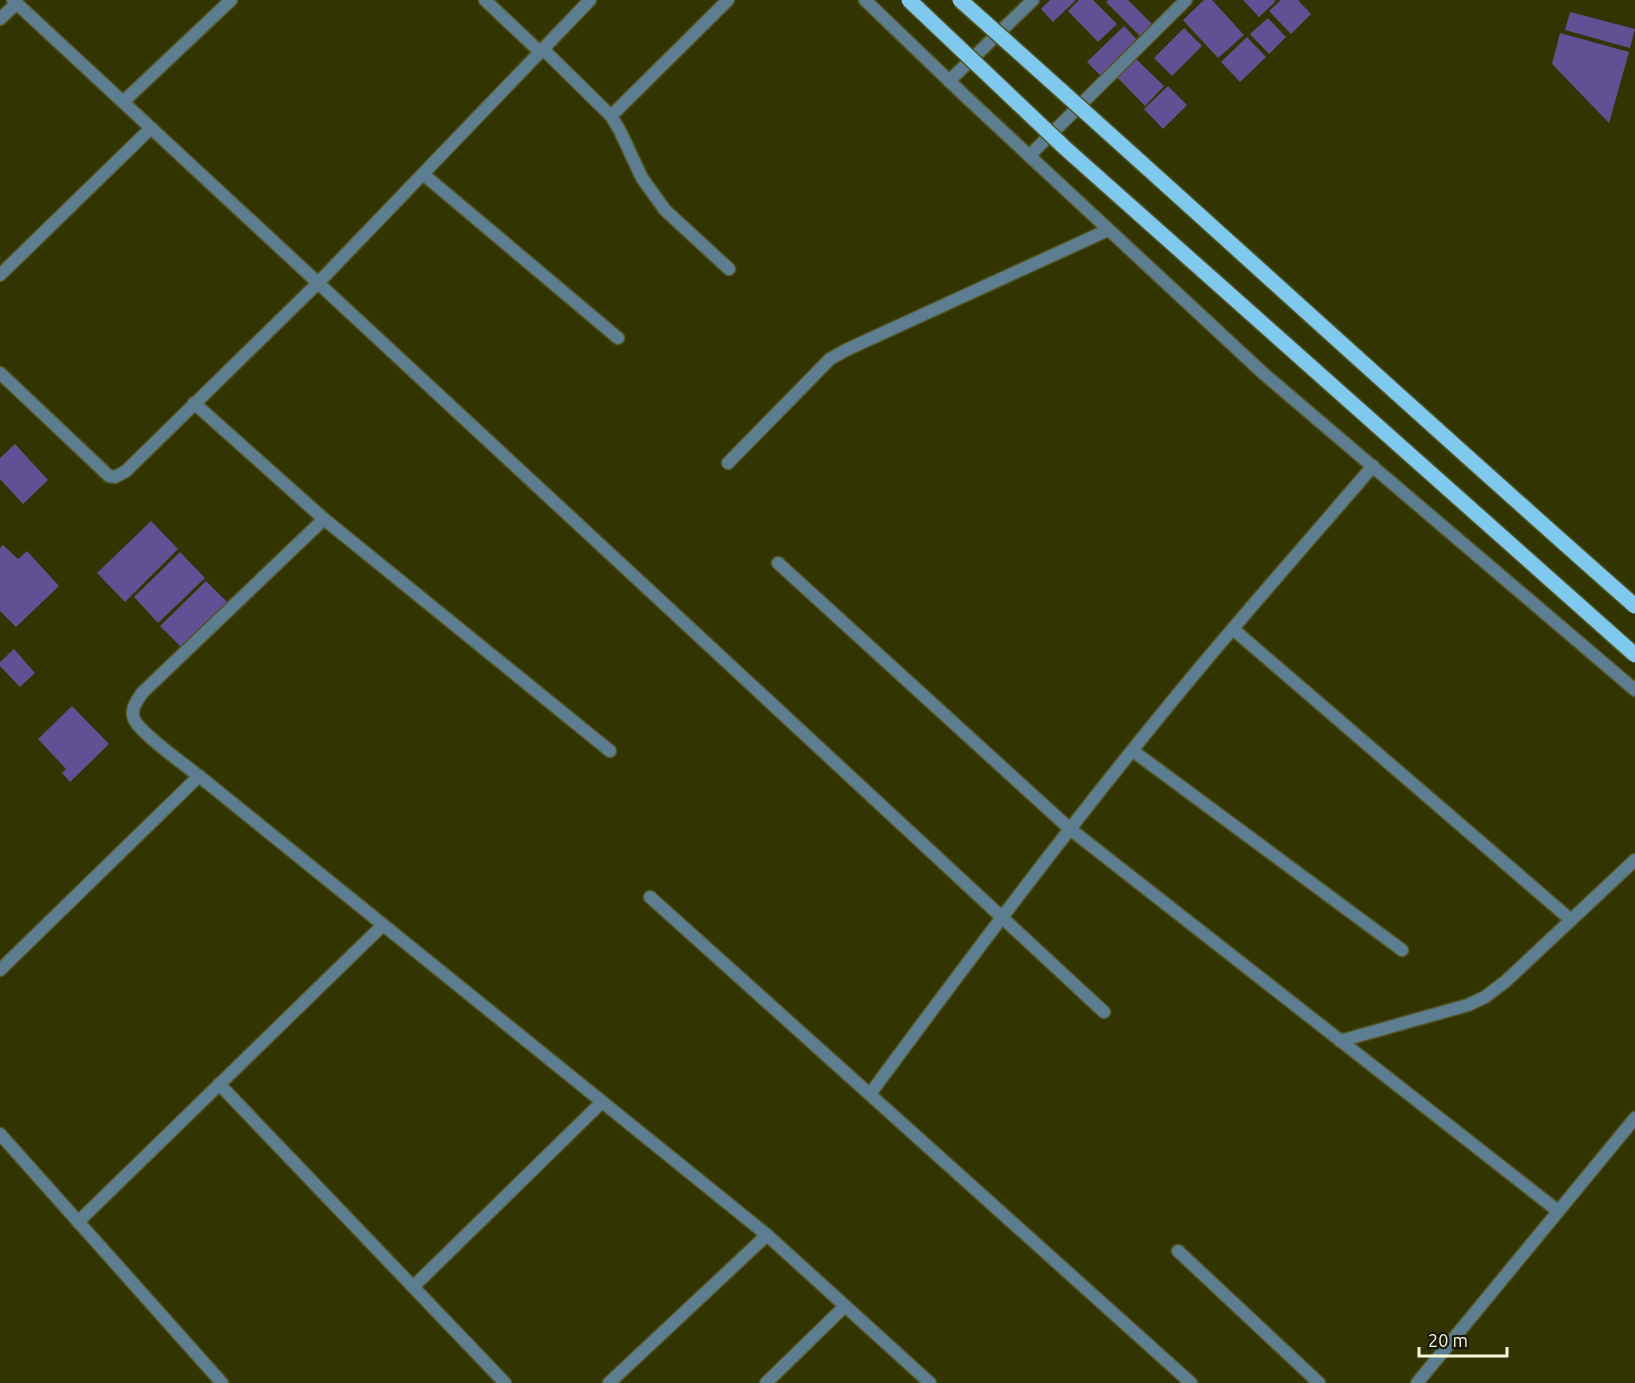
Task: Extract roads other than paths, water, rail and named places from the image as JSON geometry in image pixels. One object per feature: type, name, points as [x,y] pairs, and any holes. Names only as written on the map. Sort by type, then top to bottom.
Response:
[{"type":"main road","points":[[909,0],[1065,148],[1635,655]]},
{"type":"main road","points":[[960,0],[1089,114],[1425,421],[1635,606]]},
{"type":"street","points":[[485,0],[610,116],[620,130],[642,178],[665,210],[729,269]]},
{"type":"street","points":[[0,373],[109,476],[116,477],[126,471],[318,283],[590,0]]},
{"type":"street","points":[[610,116],[728,0]]},
{"type":"street","points":[[865,0],[1264,374],[1635,690]]},
{"type":"street","points":[[949,81],[1033,0]]},
{"type":"street","points":[[1029,156],[1186,0]]},
{"type":"street","points":[[123,102],[229,1]]},
{"type":"street","points":[[0,19],[15,2],[1104,1012]]},
{"type":"street","points":[[0,275],[151,128]]},
{"type":"street","points":[[423,174],[618,338]]},
{"type":"street","points":[[728,463],[830,359],[1108,230]]},
{"type":"street","points":[[194,403],[324,519],[610,751]]},
{"type":"street","points":[[870,1094],[1001,916],[1070,829],[1233,628],[1373,466]]},
{"type":"street","points":[[324,519],[142,693],[133,707],[134,719],[142,729],[199,776],[766,1235],[930,1383]]},
{"type":"street","points":[[778,563],[1070,829],[1558,1211]]},
{"type":"street","points":[[1233,628],[1570,920]]},
{"type":"street","points":[[1133,751],[1402,950]]},
{"type":"street","points":[[0,970],[199,776]]},
{"type":"street","points":[[1341,1041],[1447,1013],[1485,997],[1506,981],[1635,860]]},
{"type":"street","points":[[650,897],[1191,1383]]},
{"type":"street","points":[[78,1222],[383,925]]},
{"type":"street","points":[[219,1084],[505,1383]]},
{"type":"street","points":[[413,1287],[602,1102]]},
{"type":"street","points":[[1417,1383],[1635,1118]]},
{"type":"street","points":[[0,1134],[222,1383]]},
{"type":"street","points":[[609,1383],[766,1235]]},
{"type":"street","points":[[1178,1251],[1318,1383]]},
{"type":"street","points":[[766,1383],[845,1306]]}]
